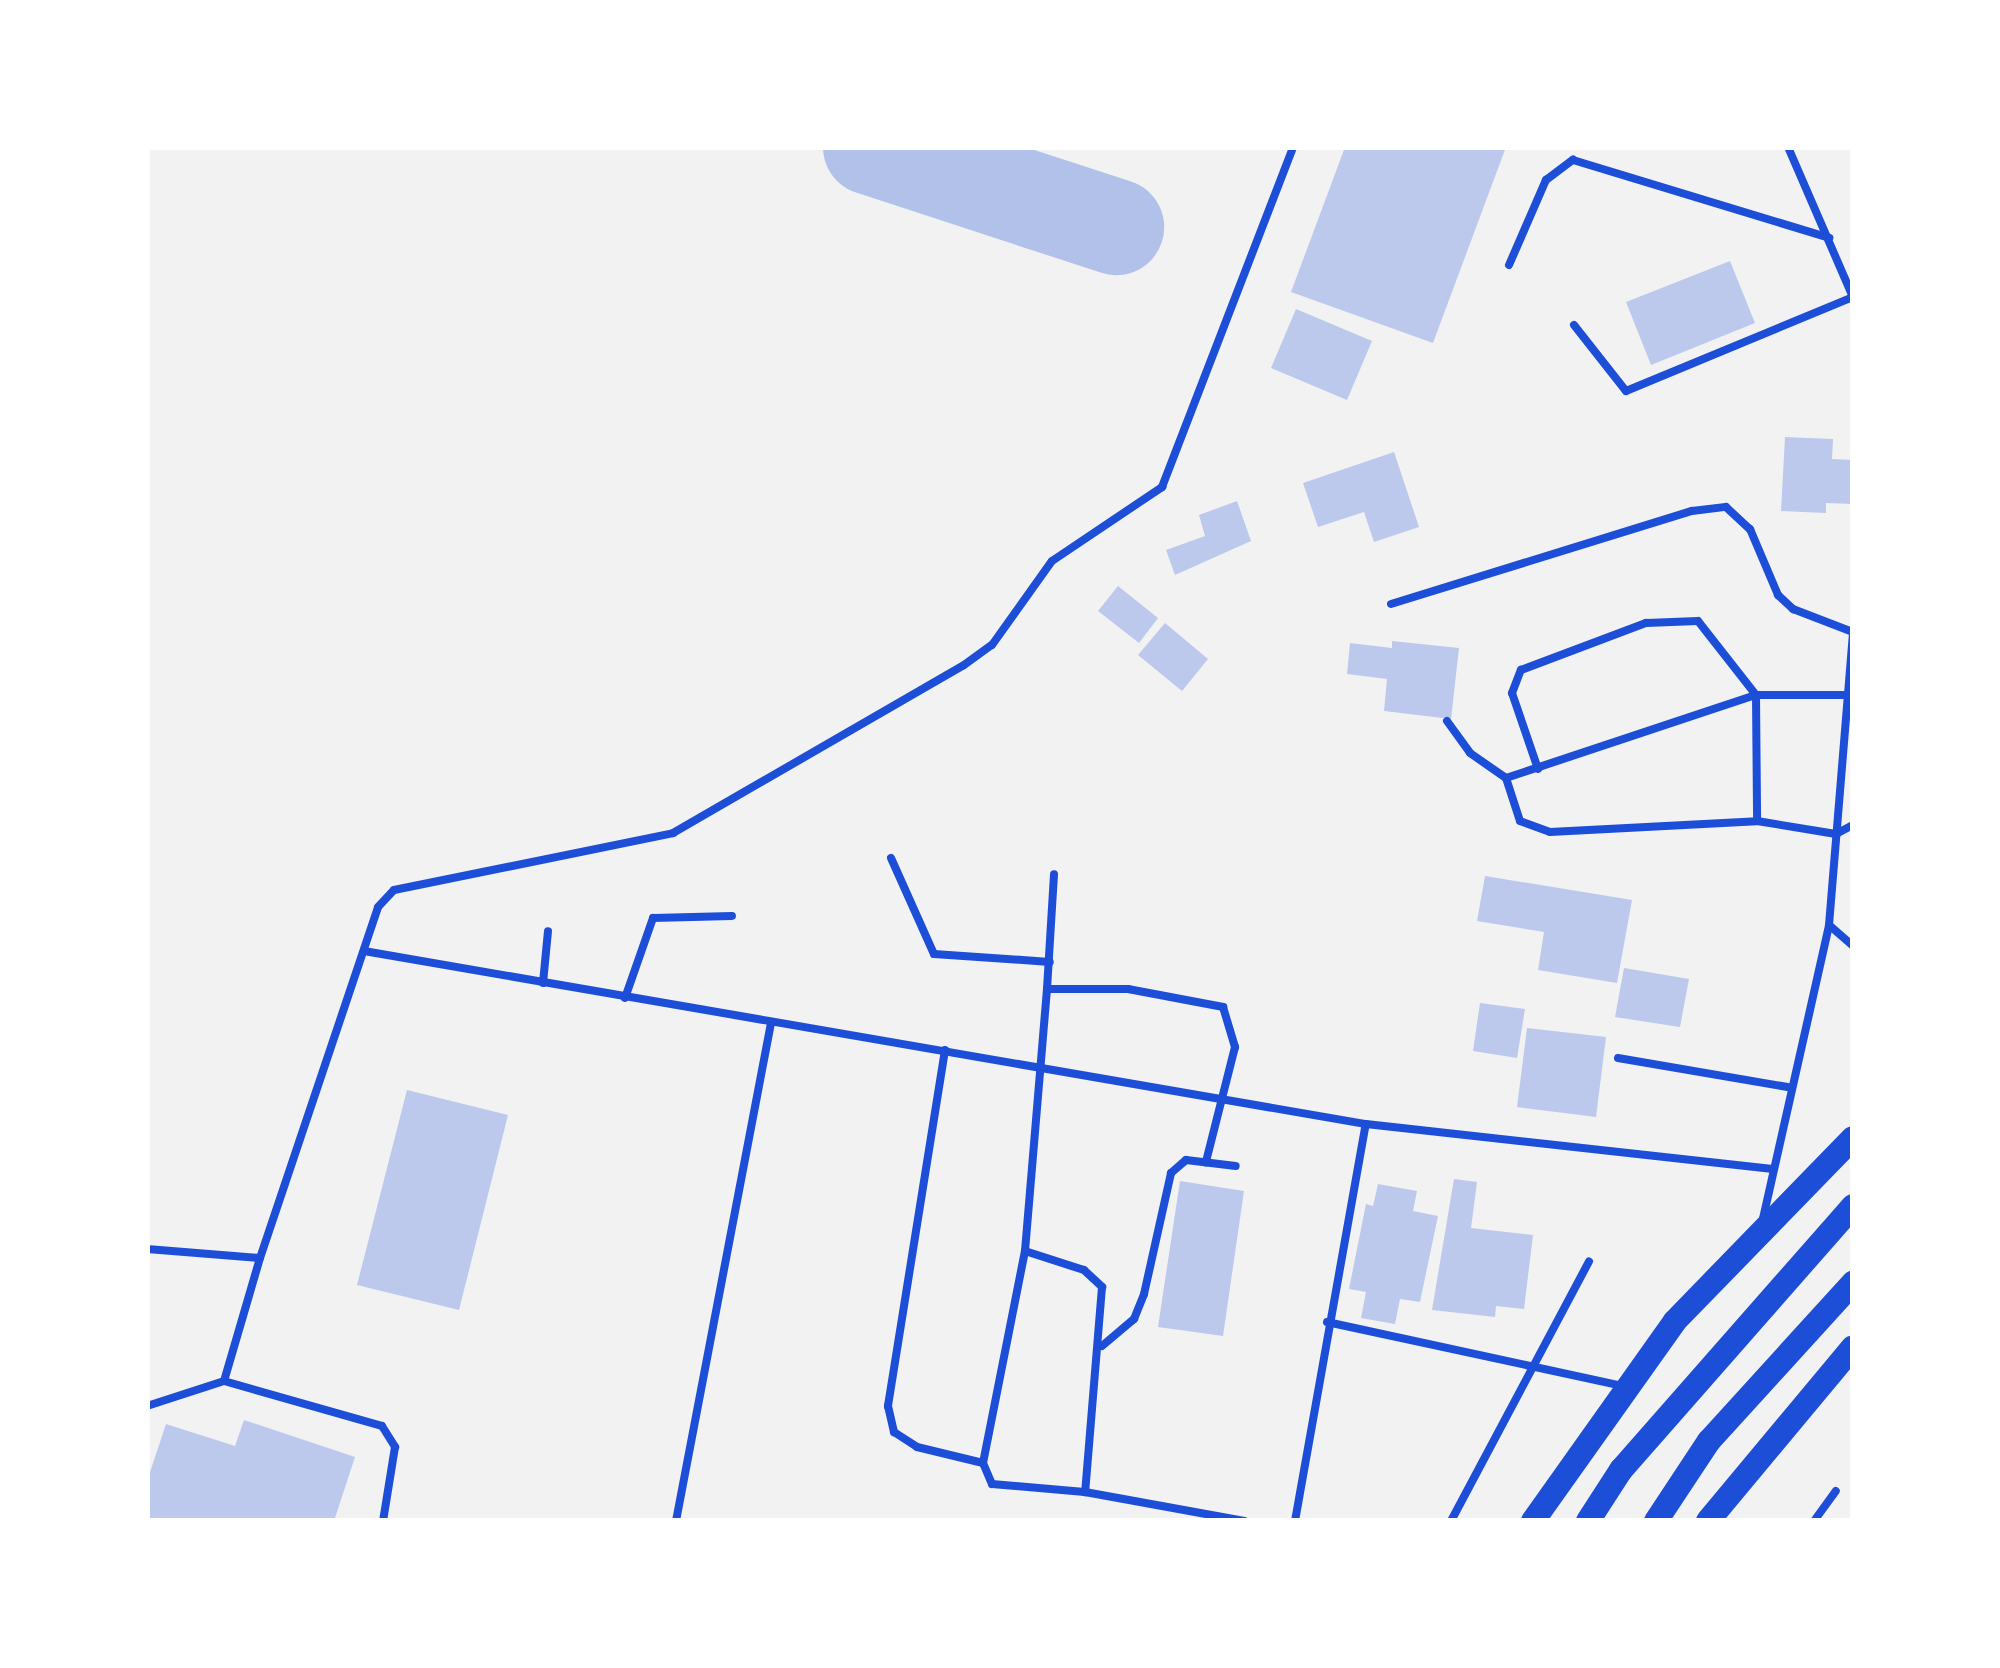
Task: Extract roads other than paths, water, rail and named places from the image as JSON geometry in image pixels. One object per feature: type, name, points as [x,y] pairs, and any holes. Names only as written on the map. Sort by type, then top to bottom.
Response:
[{"type":"highway","points":[[1533,1521],[1624,1387],[1760,1230],[1853,1138]]},
{"type":"highway","points":[[1588,1521],[1621,1470],[1853,1206]]},
{"type":"highway","points":[[1656,1521],[1709,1441],[1853,1283]]},
{"type":"highway","points":[[1708,1521],[1853,1347]]},
{"type":"lane","points":[[224,1382],[260,1258],[378,907],[394,890],[673,833],[992,645],[1052,561],[1162,487],[1294,147]]},
{"type":"lane","points":[[1574,325],[1626,391],[1853,298],[1788,147]]},
{"type":"lane","points":[[1509,265],[1546,180],[1573,160],[1829,238]]},
{"type":"lane","points":[[1391,604],[1692,511],[1726,507],[1750,529],[1778,595],[1853,633],[1829,925],[1788,1087],[1760,1230]]},
{"type":"lane","points":[[1538,770],[1512,693],[1521,670],[1623,631],[1698,621],[1756,695],[1757,821]]},
{"type":"lane","points":[[1506,778],[1756,695],[1847,695]]},
{"type":"lane","points":[[1447,722],[1470,753],[1506,778],[1520,821],[1550,832],[1757,821],[1836,834],[1853,825]]},
{"type":"lane","points":[[1843,758],[1853,754]]},
{"type":"lane","points":[[891,858],[934,954],[1050,962]]},
{"type":"lane","points":[[1054,874],[1024,1251],[983,1463],[992,1484],[1085,1492],[1244,1521]]},
{"type":"lane","points":[[625,998],[644,927],[653,918],[732,916]]},
{"type":"lane","points":[[1829,925],[1853,946]]},
{"type":"lane","points":[[543,983],[548,931]]},
{"type":"lane","points":[[364,951],[772,1023],[1221,1094],[1366,1124],[1771,1169]]},
{"type":"lane","points":[[1047,989],[1128,989],[1222,1006],[1234,1047],[1206,1162]]},
{"type":"lane","points":[[676,1521],[772,1023]]},
{"type":"lane","points":[[946,1050],[888,1406],[894,1432],[917,1447],[983,1463]]},
{"type":"lane","points":[[1618,1058],[1788,1087]]},
{"type":"lane","points":[[1295,1521],[1366,1124]]},
{"type":"lane","points":[[1101,1347],[1134,1319],[1171,1173],[1186,1160],[1236,1166]]},
{"type":"lane","points":[[147,1249],[260,1258]]},
{"type":"lane","points":[[1024,1251],[1084,1270],[1102,1288],[1101,1347],[1085,1492]]},
{"type":"lane","points":[[1450,1521],[1589,1262]]},
{"type":"lane","points":[[1328,1322],[1624,1387]]},
{"type":"lane","points":[[147,1406],[224,1382],[382,1426],[395,1447],[383,1521]]},
{"type":"lane","points":[[1814,1521],[1836,1491]]}]
